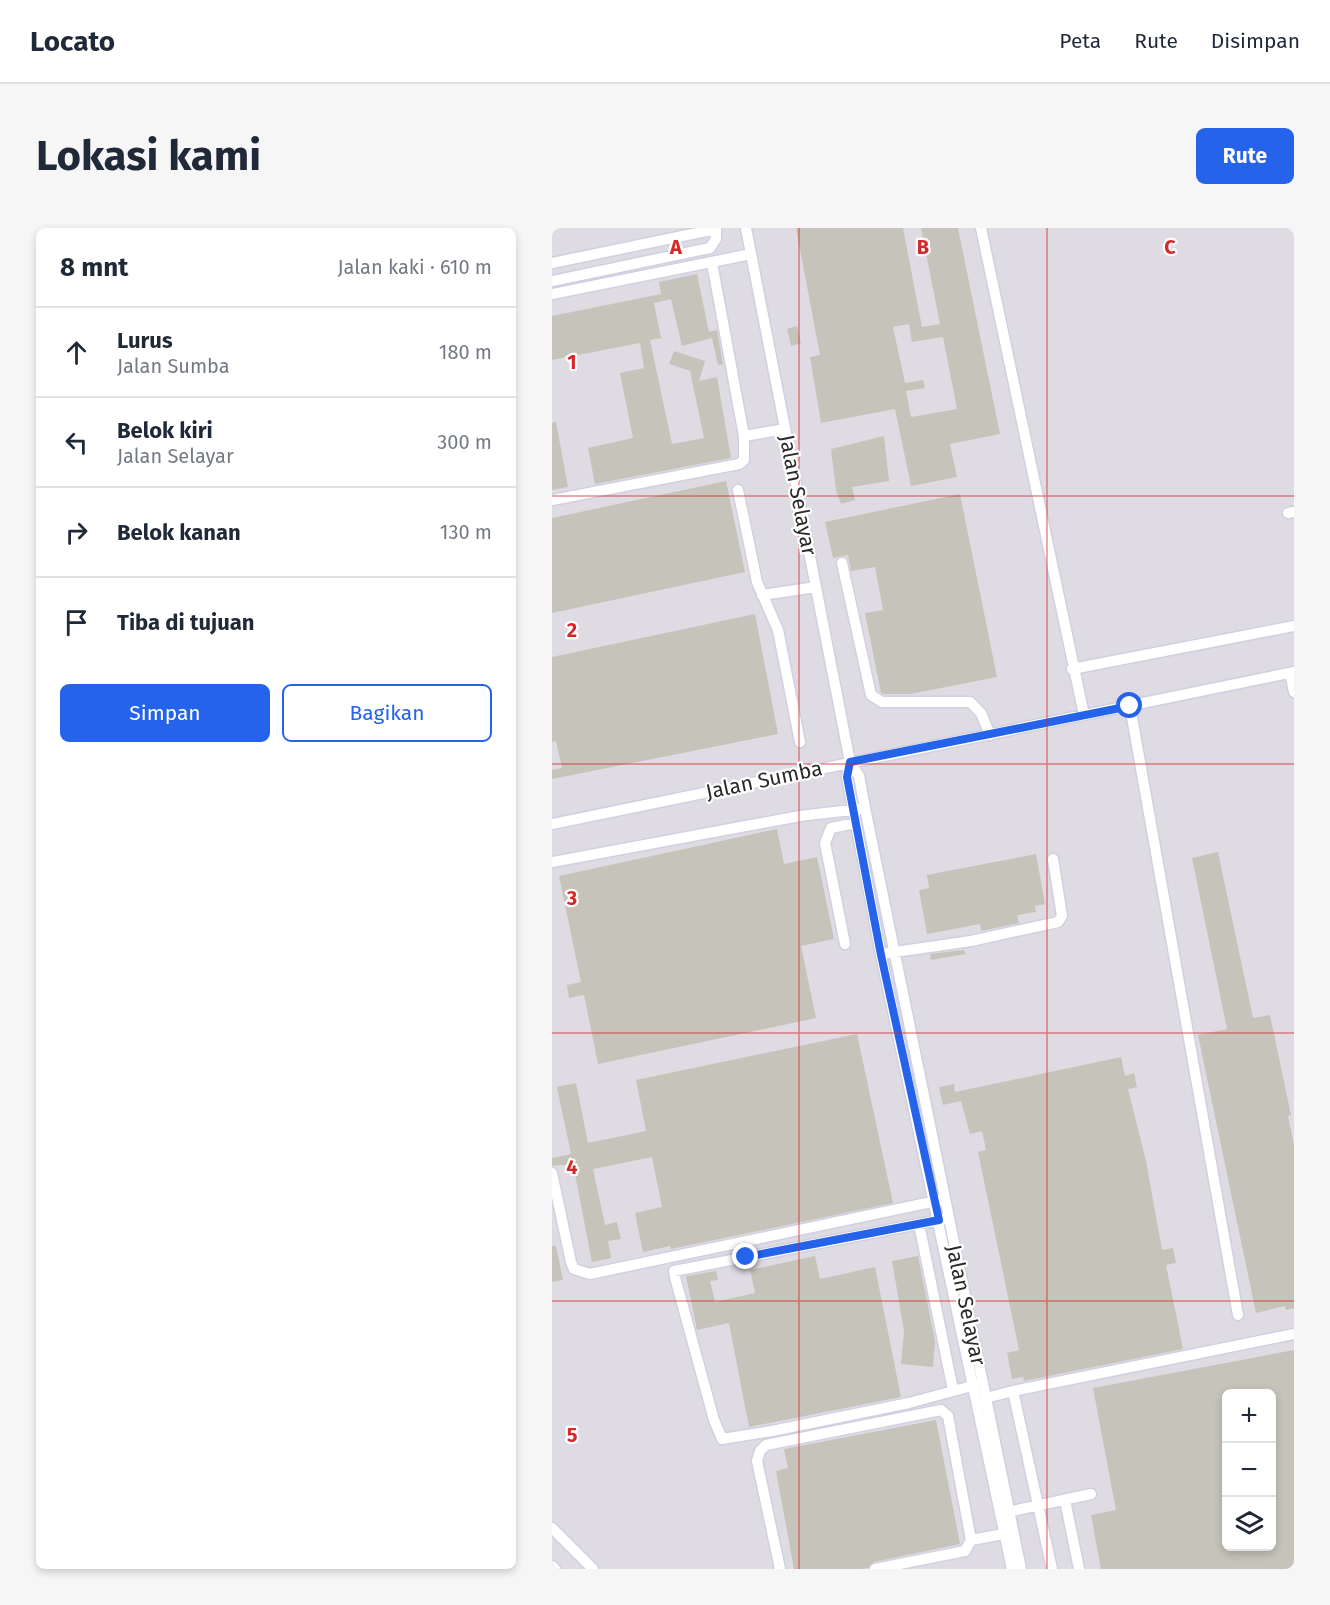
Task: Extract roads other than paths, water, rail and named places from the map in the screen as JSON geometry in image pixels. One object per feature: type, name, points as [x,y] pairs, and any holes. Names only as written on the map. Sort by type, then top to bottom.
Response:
[{"type":"street","name":"Jalan Selayar","points":[[746,228],[850,762],[847,777],[860,809],[895,952],[923,1119]]},
{"type":"street","points":[[981,228],[1072,669],[1084,715]]},
{"type":"street","points":[[552,263],[716,229],[716,239],[710,248],[552,280]]},
{"type":"street","points":[[552,294],[751,254]]},
{"type":"street","points":[[552,500],[739,464],[746,455],[712,263]]},
{"type":"street","points":[[744,436],[785,429]]},
{"type":"street","points":[[738,490],[762,595],[778,630],[800,742]]},
{"type":"street","points":[[842,563],[871,695],[882,702],[970,702],[981,713],[990,735]]},
{"type":"street","points":[[762,595],[816,587]]},
{"type":"street","points":[[1072,669],[1294,626]]},
{"type":"street","points":[[1292,673],[1294,692]]},
{"type":"street","name":"Jalan Sumba","points":[[552,824],[1292,673]]},
{"type":"street","points":[[1130,706],[1238,1315]]},
{"type":"street","name":"Jalan Selayar","points":[[860,809],[856,823],[881,955],[923,1119],[1015,1569]]},
{"type":"street","points":[[552,862],[782,819],[860,809]]},
{"type":"street","points":[[828,813],[831,828],[825,843],[845,944]]},
{"type":"street","points":[[831,828],[856,823]]},
{"type":"street","points":[[881,955],[971,941],[1058,922],[1062,916],[1053,859]]},
{"type":"street","points":[[898,1026],[909,1025]]},
{"type":"street","points":[[552,1173],[571,1262],[574,1269],[590,1274],[940,1200]]},
{"type":"street","points":[[944,1220],[674,1272],[714,1420],[722,1439],[909,1403],[978,1384]]},
{"type":"street","points":[[919,1224],[953,1390]]},
{"type":"street","points":[[981,1399],[1294,1334]]},
{"type":"street","points":[[1013,1392],[1052,1569]]},
{"type":"street","points":[[780,1569],[757,1461],[760,1451],[766,1446],[941,1410],[948,1416],[971,1540],[964,1551],[875,1569]]},
{"type":"street","points":[[1005,1513],[1091,1494]]},
{"type":"street","points":[[1065,1500],[1079,1569]]},
{"type":"street","points":[[552,1528],[593,1569]]},
{"type":"street","points":[[971,1540],[1009,1533]]}]
